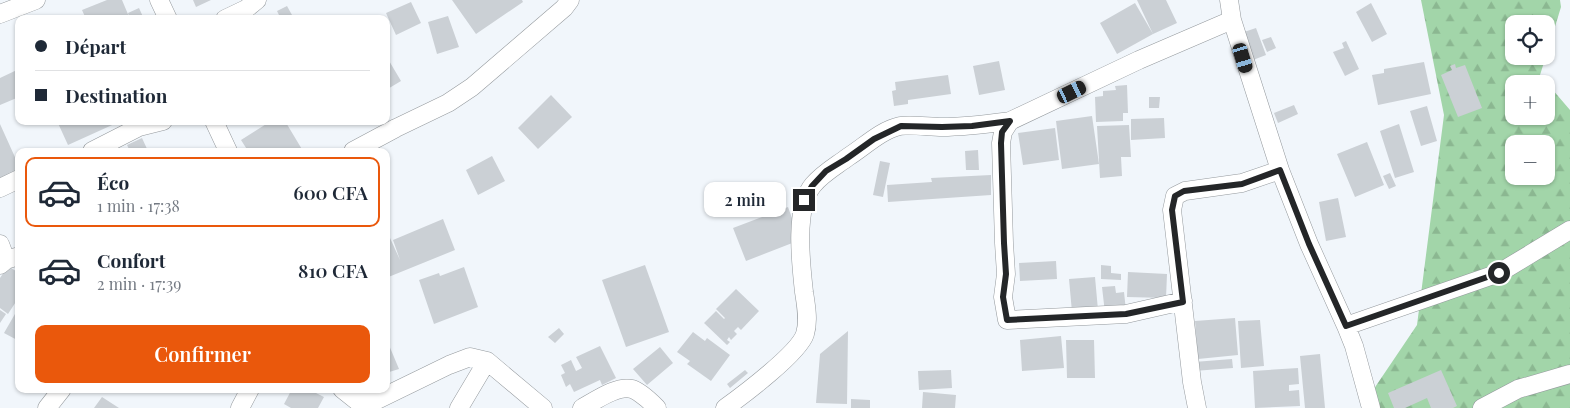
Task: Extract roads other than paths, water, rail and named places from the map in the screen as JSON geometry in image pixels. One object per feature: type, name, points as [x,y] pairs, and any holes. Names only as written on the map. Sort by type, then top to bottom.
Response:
[{"type":"street","points":[[0,14],[36,0]]},
{"type":"street","points":[[159,0],[166,15]]},
{"type":"street","points":[[233,15],[246,9],[256,0]]},
{"type":"street","points":[[359,148],[448,103],[472,87],[564,8],[570,0]]},
{"type":"street","points":[[1229,0],[1232,20],[1280,170],[1309,244],[1354,346],[1371,408]]},
{"type":"street","points":[[725,408],[799,346],[805,334],[807,317],[800,248],[804,200],[812,186],[826,171],[874,139],[901,126],[962,127],[1010,121],[1139,60],[1232,20]]},
{"type":"street","points":[[1010,121],[1002,132],[1001,143],[1006,274],[1003,297],[1007,320],[1126,314],[1183,302]]},
{"type":"street","points":[[98,148],[138,127],[146,125]]},
{"type":"street","points":[[216,125],[227,148]]},
{"type":"street","points":[[1197,408],[1192,382],[1172,210],[1175,196],[1184,191],[1242,184],[1280,170]]},
{"type":"street","points":[[0,188],[15,181]]},
{"type":"street","points":[[1346,326],[1499,273],[1570,230]]},
{"type":"street","points":[[347,393],[357,401],[375,401],[449,365],[470,357],[487,361],[543,408]]},
{"type":"street","points":[[459,408],[487,361]]},
{"type":"street","points":[[1482,408],[1518,389],[1570,374]]},
{"type":"street","points":[[582,408],[608,393],[621,389],[633,389],[657,408]]},
{"type":"street","points":[[47,408],[59,393]]},
{"type":"street","points":[[240,408],[248,393]]}]
